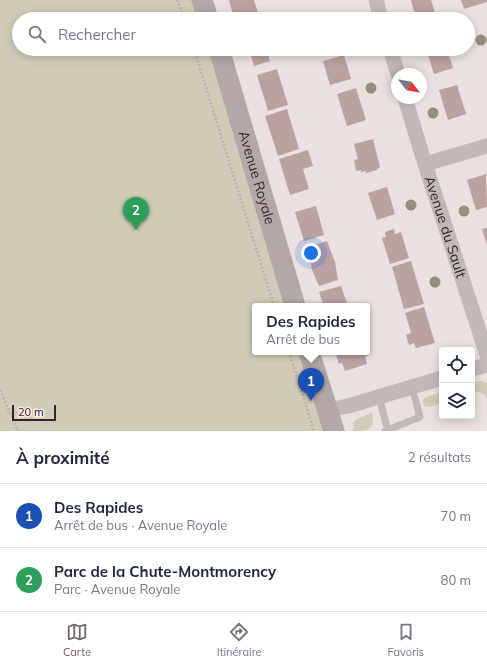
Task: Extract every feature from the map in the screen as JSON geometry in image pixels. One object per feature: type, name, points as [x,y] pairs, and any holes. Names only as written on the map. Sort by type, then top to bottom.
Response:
[{"type":"main road","points":[[202,0],[206,12]]},
{"type":"main road","name":"Avenue Royale","points":[[221,56],[295,303]]},
{"type":"main road","points":[[310,355],[334,431]]},
{"type":"street","points":[[376,0],[379,12]]},
{"type":"street","points":[[392,56],[396,68]]},
{"type":"street","name":"Avenue du Sault","points":[[407,104],[424,164],[487,355]]},
{"type":"street","points":[[424,164],[487,146]]},
{"type":"street","points":[[475,369],[487,365]]},
{"type":"street","points":[[327,410],[348,406],[439,379]]},
{"type":"lane","points":[[379,397],[387,430],[420,417],[412,387]]},
{"type":"path","points":[[178,0],[182,12]]},
{"type":"path","points":[[196,56],[273,303]]},
{"type":"path","points":[[290,355],[314,431]]},
{"type":"path","points":[[0,390],[18,431]]},
{"type":"shaded area","points":[[0,0],[202,0],[206,12],[12,12],[12,56],[221,56],[294,303],[252,303],[252,355],[310,355],[334,431],[0,431]]},
{"type":"shaded area","points":[[481,381],[487,383],[487,399],[481,393],[475,392],[475,382]]},
{"type":"shaded area","points":[[439,393],[439,404],[430,407],[424,406],[423,400],[426,397]]},
{"type":"shaded area","points":[[372,413],[373,423],[369,428],[362,431],[352,431],[354,427],[353,423],[355,421]]},
{"type":"building","points":[[229,0],[254,0],[258,12],[232,12]]},
{"type":"building","points":[[411,0],[431,0],[435,12],[414,12]]},
{"type":"building","points":[[461,0],[487,0],[487,2],[464,9]]},
{"type":"building","points":[[251,56],[269,56],[270,61],[254,66]]},
{"type":"building","points":[[344,56],[351,79],[330,85],[323,61]]},
{"type":"building","points":[[428,56],[449,56],[453,68],[434,74]]},
{"type":"building","points":[[277,69],[288,105],[268,111],[257,75]]},
{"type":"building","points":[[457,85],[466,114],[448,120],[439,90]]},
{"type":"building","points":[[356,88],[366,120],[347,126],[337,94]]},
{"type":"building","points":[[287,109],[299,149],[278,156],[265,116]]},
{"type":"building","points":[[373,139],[380,167],[377,170],[366,173],[366,171],[361,172],[361,170],[356,171],[354,160],[358,159],[354,144]]},
{"type":"building","points":[[308,150],[313,166],[303,169],[309,189],[290,195],[279,159]]},
{"type":"building","points":[[486,174],[487,207],[476,210],[467,180]]},
{"type":"building","points":[[387,187],[395,214],[377,220],[368,193]]},
{"type":"building","points":[[316,206],[324,235],[304,241],[295,212]]},
{"type":"building","points":[[487,228],[487,245],[482,229]]},
{"type":"building","points":[[394,229],[395,234],[401,232],[409,258],[390,264],[382,238],[386,237],[385,232]]},
{"type":"building","points":[[327,241],[335,262],[338,280],[319,286],[312,270],[308,247]]},
{"type":"building","points":[[411,261],[424,304],[404,309],[392,267]]},
{"type":"building","points":[[341,286],[347,303],[323,303],[319,292]]},
{"type":"building","points":[[424,307],[435,343],[416,348],[414,343],[409,345],[406,335],[411,333],[405,313]]},
{"type":"building","points":[[336,355],[368,355],[365,356],[367,364],[345,371],[342,363],[339,364]]},
{"type":"place","name":"Parc de la Chute-Montmorency","points":[[136,230]]},
{"type":"place","name":"Des Rapides","points":[[311,401]]}]
